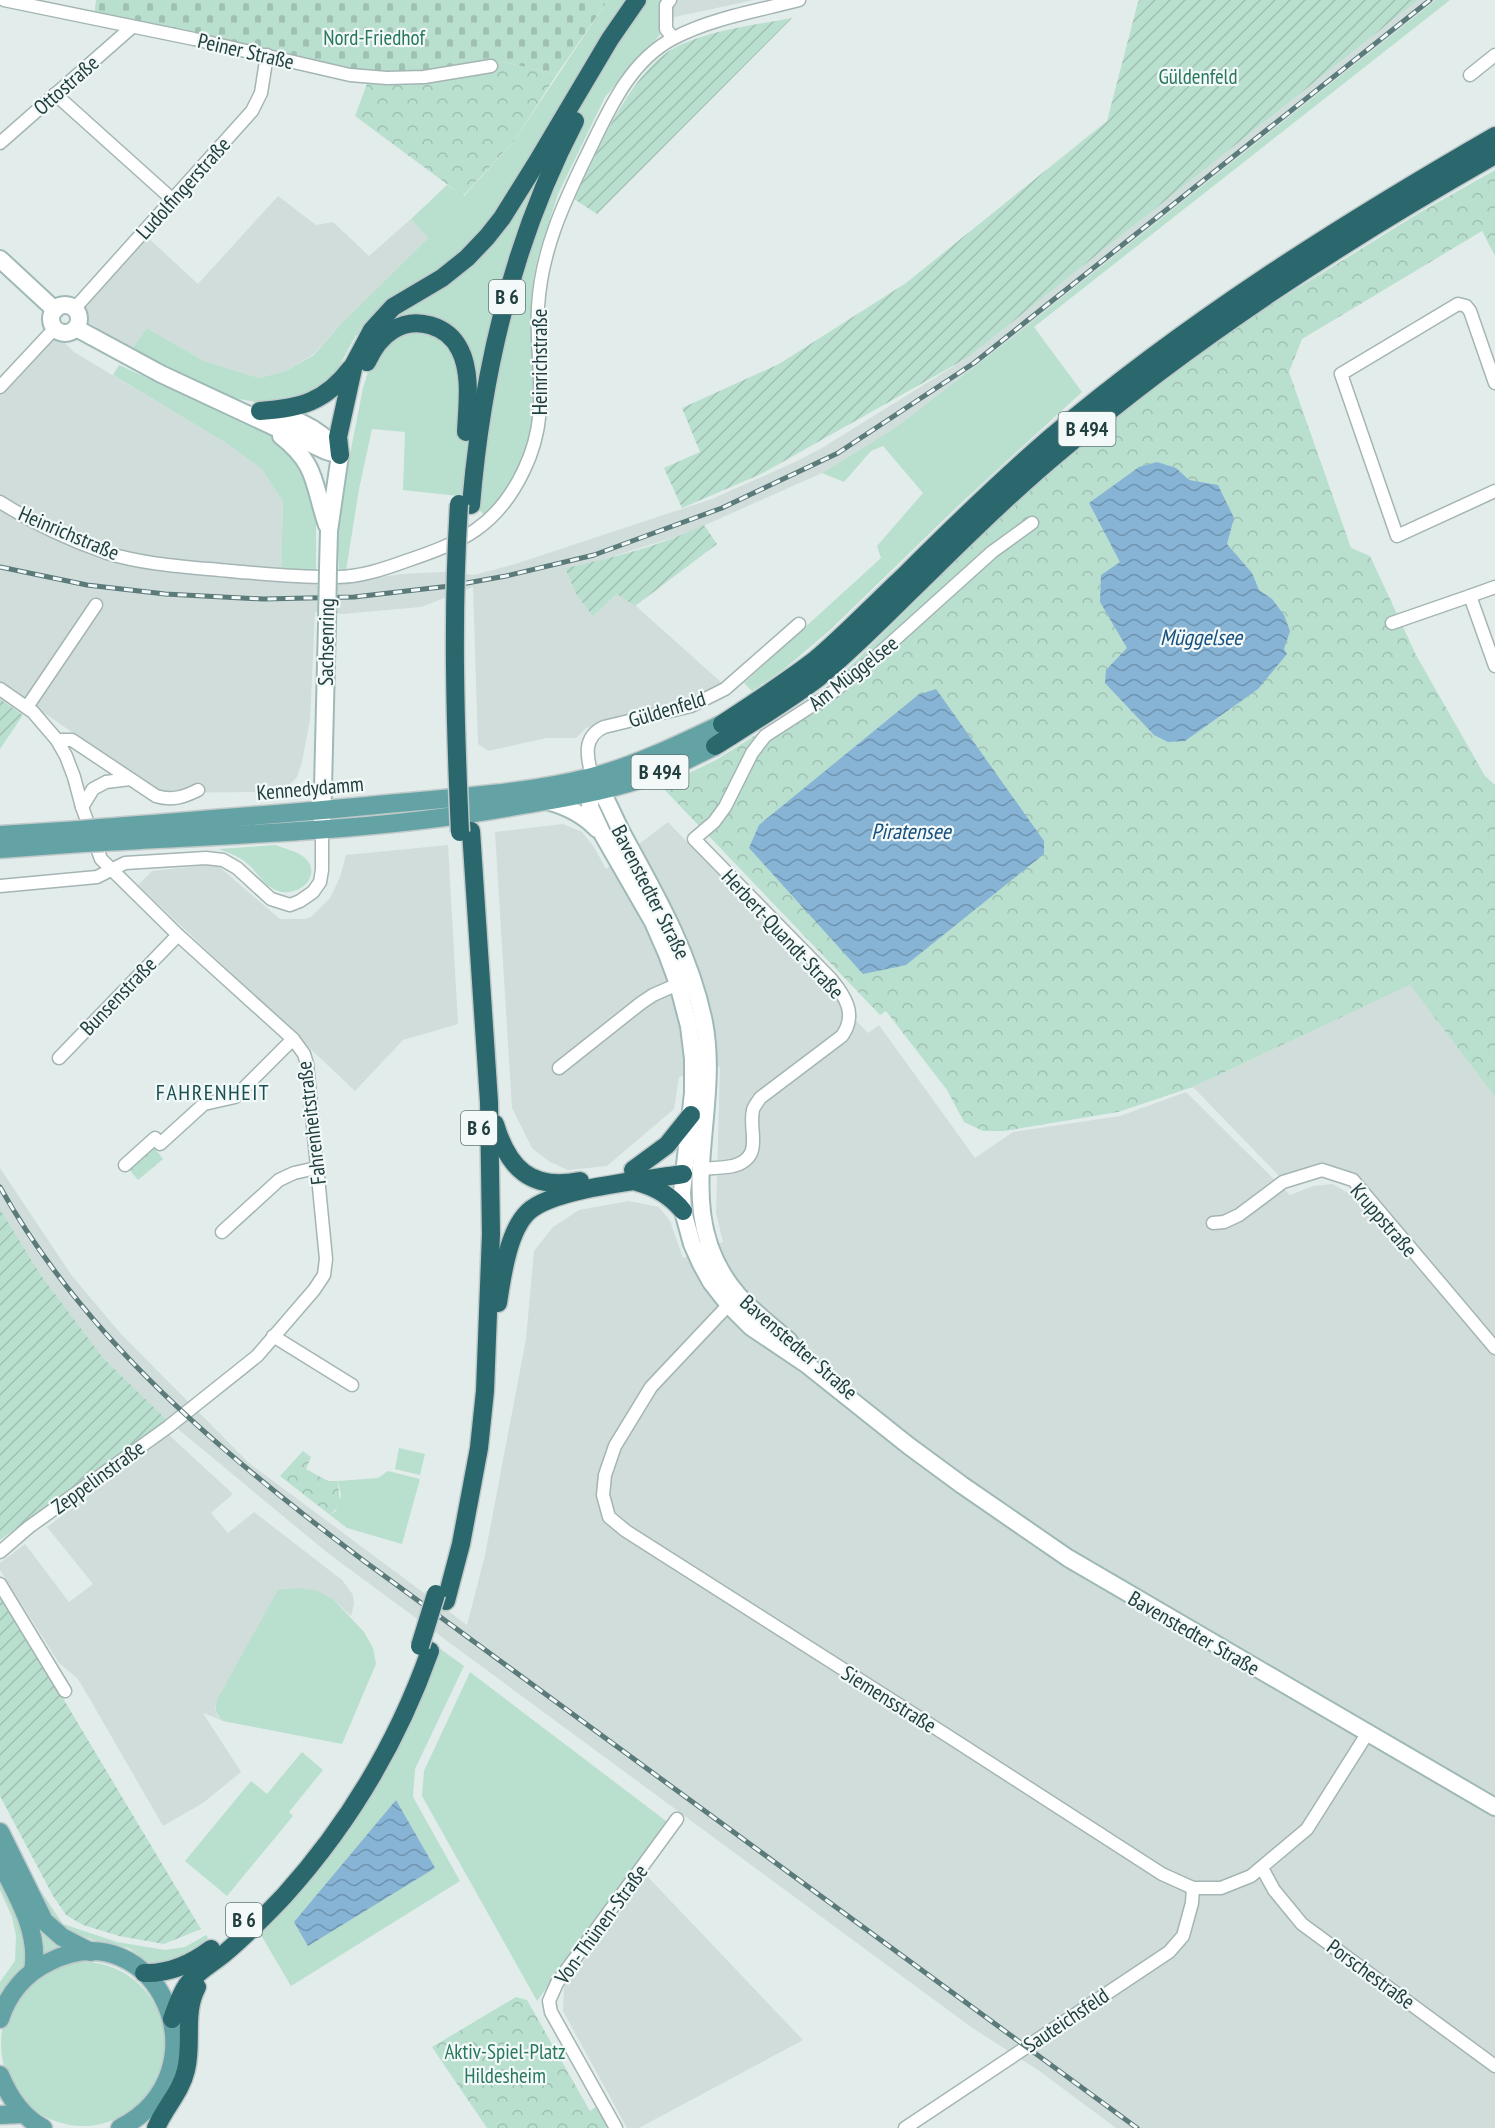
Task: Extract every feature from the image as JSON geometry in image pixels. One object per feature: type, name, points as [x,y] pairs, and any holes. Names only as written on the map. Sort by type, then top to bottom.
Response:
[{"type":"highway","name":"B 6","points":[[465,505],[496,342],[516,264],[542,189],[584,91],[610,39],[638,0]]},
{"type":"highway","name":"B 6","points":[[172,2019],[187,1984],[222,1956],[283,1896],[313,1861],[350,1810],[384,1756],[420,1680],[425,1648],[441,1597],[453,1530],[473,1448],[476,1425],[479,1310],[480,1163],[466,832],[464,665],[466,432],[495,296],[525,201],[555,132],[651,0]]},
{"type":"highway","points":[[340,456],[338,437],[354,364],[365,340],[384,315],[404,300],[442,278],[467,258],[487,237],[502,218],[555,132]]},
{"type":"highway","name":"B 494","points":[[722,724],[775,690],[815,659],[1009,475],[1125,378],[1191,328],[1310,247],[1495,136]]},
{"type":"highway","name":"B 494","points":[[715,746],[777,708],[819,677],[861,640],[1007,498],[1062,449],[1137,389],[1202,341],[1382,220],[1495,155]]},
{"type":"highway","points":[[340,456],[371,353],[386,334],[411,323],[438,327],[451,337],[461,350],[466,369],[466,432]]},
{"type":"highway","points":[[261,416],[317,399],[335,387],[354,364]]},
{"type":"highway","name":"B 6","points":[[466,832],[489,1102],[492,1234],[485,1391],[476,1425]]},
{"type":"highway","points":[[489,1102],[505,1153],[522,1171],[545,1182],[571,1183],[689,1169]]},
{"type":"highway","points":[[485,1391],[503,1272],[521,1221],[538,1205],[560,1195],[634,1176],[667,1145],[691,1115]]},
{"type":"highway","points":[[634,1176],[660,1190],[683,1211]]},
{"type":"highway","name":"B 6","points":[[144,1974],[174,1970],[204,1955],[228,1936],[290,1872],[341,1804],[374,1750],[425,1648]]},
{"type":"highway","points":[[156,2128],[179,2091],[186,2071],[189,2052],[188,2016],[192,1997],[202,1979],[222,1956]]},
{"type":"main road","name":"Kennedydamm","points":[[102,835],[322,810],[546,801],[595,786],[620,767],[669,749],[722,724]]},
{"type":"main road","name":"B 494","points":[[595,786],[631,782],[675,766],[715,746]]},
{"type":"main road","name":"Kennedydamm","points":[[0,836],[322,829],[406,823],[485,803],[595,786]]},
{"type":"main road","name":"Kennedydamm","points":[[0,849],[81,836]]},
{"type":"main road","points":[[0,1832],[26,1901],[36,1958],[33,1971]]},
{"type":"main road","points":[[0,1862],[18,1883]]},
{"type":"main road","points":[[26,1901],[52,1930],[91,1952]]},
{"type":"main road","points":[[0,2019],[15,1989],[33,1971],[66,1955],[91,1952],[112,1954],[124,1959],[144,1974],[161,1993],[172,2019],[175,2042],[172,2065],[157,2098],[142,2120],[120,2128]]},
{"type":"main road","points":[[0,2075],[10,2097],[23,2114],[43,2128]]},
{"type":"main road","points":[[0,2115],[23,2114]]},
{"type":"street","name":"Peiner Straße","points":[[4,0],[267,55],[350,75],[387,78],[424,77],[491,66]]},
{"type":"street","points":[[670,0],[666,5],[666,29],[673,38]]},
{"type":"street","name":"Heinrichstraße","points":[[0,502],[36,523],[109,553],[134,560],[280,576],[340,578],[366,574],[433,552],[472,534],[484,525],[509,497],[525,468],[537,435],[542,401],[539,294],[550,240],[565,201],[618,93],[658,47],[673,38],[728,18],[799,0]]},
{"type":"street","name":"Ottostraße","points":[[0,143],[132,27]]},
{"type":"street","points":[[1470,75],[1495,54]]},
{"type":"street","name":"Ludolfingerstraße","points":[[75,308],[252,111],[261,93],[267,55]]},
{"type":"street","points":[[55,94],[173,200]]},
{"type":"street","points":[[0,259],[55,310]]},
{"type":"street","points":[[1495,383],[1470,311],[1466,306],[1458,304],[1341,374],[1398,536],[1495,491]]},
{"type":"street","points":[[66,305],[75,308],[79,316],[76,328],[66,333],[55,328],[52,321],[55,310],[66,305]]},
{"type":"street","points":[[0,387],[55,328]]},
{"type":"street","points":[[76,328],[161,374],[229,405],[261,416],[290,417],[327,438],[340,456]]},
{"type":"street","points":[[261,416],[298,451],[310,468],[318,488],[322,512],[329,531]]},
{"type":"street","name":"Sachsenring","points":[[322,829],[329,531],[340,456]]},
{"type":"street","name":"Am Müggelsee","points":[[694,839],[714,822],[725,807],[752,753],[765,736],[833,692],[871,662],[992,552],[1032,523]]},
{"type":"street","points":[[1392,623],[1495,587]]},
{"type":"street","points":[[1470,596],[1495,666]]},
{"type":"street","points":[[27,707],[96,605]]},
{"type":"street","name":"Güldenfeld","points":[[595,786],[588,762],[587,748],[588,741],[597,731],[604,727],[691,706],[724,689],[799,624]]},
{"type":"street","name":"Fahrenheitstraße","points":[[0,689],[27,707],[57,740],[74,777],[101,860],[178,935],[293,1039],[304,1054],[307,1064],[326,1259],[324,1275],[314,1290],[257,1356],[197,1404]]},
{"type":"street","points":[[57,740],[72,740],[156,796],[182,798],[198,790]]},
{"type":"street","points":[[82,807],[93,789],[106,782],[130,779]]},
{"type":"street","name":"Bavenstedter Straße","points":[[595,786],[591,807],[603,835],[653,922],[668,954],[678,984],[689,1026],[693,1059],[689,1169],[699,1198],[708,1241],[733,1299]]},
{"type":"street","name":"Bavenstedter Straße","points":[[595,786],[667,916],[693,979],[704,1024],[708,1057],[707,1092],[689,1169],[683,1211],[692,1244],[711,1282],[846,1386],[877,1419],[962,1485],[1068,1558],[1495,1807]]},
{"type":"street","points":[[546,801],[580,814],[603,835]]},
{"type":"street","points":[[0,886],[97,877],[125,862],[206,858],[223,860],[237,868],[271,899],[290,905],[300,902],[313,892],[320,882],[322,829]]},
{"type":"street","name":"Herbert-Quandt-Straße","points":[[689,1169],[731,1167],[748,1157],[753,1147],[753,1111],[760,1098],[842,1036],[850,1018],[849,1005],[831,979],[694,839]]},
{"type":"street","name":"Bunsenstraße","points":[[59,1058],[178,935]]},
{"type":"street","name":"Bavenstedter Straße","points":[[559,1068],[641,1003],[678,984]]},
{"type":"street","points":[[125,1165],[155,1138],[160,1144],[204,1104],[235,1097],[293,1039]]},
{"type":"street","points":[[222,1232],[279,1180],[294,1173],[316,1168]]},
{"type":"street","name":"Kruppstraße","points":[[1214,1223],[1224,1222],[1239,1215],[1283,1182],[1322,1170],[1353,1180],[1495,1348]]},
{"type":"street","name":"Siemensstraße","points":[[733,1299],[651,1387],[615,1446],[605,1475],[603,1495],[609,1517],[626,1531],[957,1741],[1161,1874],[1193,1888],[1221,1888],[1251,1876],[1307,1829],[1367,1734]]},
{"type":"street","points":[[273,1336],[352,1385]]},
{"type":"street","name":"Zeppelinstraße","points":[[0,1552],[29,1527],[197,1404]]},
{"type":"street","points":[[0,1584],[65,1690]]},
{"type":"street","name":"Von-Thünen-Straße","points":[[616,2128],[551,2012],[549,2001],[557,1983],[677,1819]]},
{"type":"street","name":"Porschestraße","points":[[1262,1868],[1274,1890],[1302,1924],[1495,2066]]},
{"type":"street","name":"Sauteichsfeld","points":[[904,2128],[1170,1952],[1183,1936],[1192,1903],[1193,1888]]},
{"type":"shaded area","points":[[675,0],[754,0],[670,18],[670,8]]},
{"type":"shaded area","points":[[1418,0],[1436,0],[1008,341],[895,428],[822,473],[685,534],[598,561],[565,568],[576,594],[594,615],[617,594],[636,606],[723,684],[694,699],[586,728],[576,738],[547,738],[488,751],[478,744],[473,587],[421,607],[343,614],[315,612],[310,720],[297,777],[284,790],[268,792],[159,793],[0,682],[0,390],[55,333],[74,352],[226,443],[262,469],[283,502],[281,577],[316,579],[317,586],[402,574],[444,572],[474,575],[512,565],[712,499],[822,448],[967,358]]},
{"type":"shaded area","points":[[278,196],[316,225],[333,222],[369,256],[411,219],[428,238],[314,354],[286,371],[259,378],[204,361],[147,328],[132,349],[81,318],[79,308],[145,235],[198,284]]},
{"type":"shaded area","points":[[668,822],[868,1033],[879,1025],[975,1158],[1013,1132],[1120,1116],[1186,1092],[1290,1195],[1313,1186],[1333,1184],[1355,1197],[1372,1218],[1384,1209],[1358,1176],[1322,1164],[1283,1180],[1193,1087],[1410,985],[1495,1097],[1495,2128],[1116,2128],[1038,2070],[971,2027],[329,1554],[167,1420],[103,1358],[40,1274],[0,1209],[0,1168],[72,1276],[121,1334],[249,1463],[467,1625],[485,1555],[526,1339],[534,1251],[553,1227],[579,1210],[629,1201],[659,1207],[670,1221],[683,1258],[723,1242],[716,1213],[720,1067],[679,1077],[674,1109],[607,1166],[568,1170],[550,1162],[532,1148],[512,1108],[495,832],[563,824],[582,832],[594,847],[606,869]]},
{"type":"shaded area","points":[[448,845],[458,1024],[403,1040],[355,1091],[138,885],[152,871],[216,864],[280,919],[305,919],[311,917],[330,898],[340,877],[346,855]]},
{"type":"shaded area","points":[[169,1435],[233,1494],[211,1513],[228,1533],[254,1512],[342,1580],[353,1595],[354,1604],[351,1616],[334,1600],[225,1685],[215,1707],[217,1716],[223,1721],[203,1713],[241,1772],[203,1803],[163,1826],[84,1689],[77,1678],[59,1663],[0,1570],[0,1563],[25,1544],[69,1602],[93,1584],[47,1527]]},
{"type":"shaded area","points":[[647,1876],[803,2040],[639,2128],[627,2128],[563,2011],[564,1987]]},
{"type":"green space","name":"Nord-Friedhof","points":[[96,0],[608,0],[557,74],[499,61],[425,75],[350,73],[94,17]]},
{"type":"green space","points":[[608,0],[667,0],[665,29],[605,97],[558,194],[538,256],[533,281],[531,309],[539,378],[538,403],[527,451],[502,496],[484,515],[468,497],[403,490],[405,432],[372,429],[359,489],[346,571],[339,569],[337,533],[345,480],[363,388],[372,359],[365,340],[356,335],[336,372],[314,389],[292,401],[262,403],[234,398],[132,349],[147,328],[204,361],[259,378],[286,371],[314,355],[341,324],[428,238],[411,219],[447,185],[464,196],[514,141]]},
{"type":"green space","name":"Güldenfeld","points":[[1140,0],[1418,0],[967,358],[761,474],[682,508],[664,468],[700,452],[682,408],[779,364],[906,283],[1107,121]]},
{"type":"green space","points":[[1436,0],[1450,0],[1034,327],[1082,392],[960,504],[829,631],[783,670],[752,691],[744,683],[881,558],[877,546],[923,493],[883,446],[871,451],[844,482],[822,473],[895,428],[1008,341]]},
{"type":"green space","points":[[792,18],[597,214],[574,199],[605,136],[631,91],[646,71],[663,56],[680,45],[707,35]]},
{"type":"green space","points":[[499,61],[557,74],[514,141],[463,196],[355,116],[371,73],[425,75]]},
{"type":"green space","points":[[1495,170],[1495,256],[1482,231],[1302,339],[1289,372],[1351,548],[1370,556],[1416,655],[1485,776],[1495,785],[1495,1097],[1410,985],[1193,1087],[1118,1112],[1004,1131],[983,1131],[964,1122],[947,1090],[886,1011],[880,1015],[659,784],[679,778],[716,760],[830,686],[967,550],[1015,498],[1097,429],[1230,330],[1419,213]]},
{"type":"green space","points":[[119,365],[275,437],[302,466],[316,513],[316,579],[281,578],[283,502],[262,469],[226,443],[113,375]]},
{"type":"green space","points":[[704,525],[717,544],[635,606],[617,594],[593,616],[576,594],[565,568],[636,551]]},
{"type":"green space","points":[[0,699],[23,715],[0,749]]},
{"type":"green space","points":[[276,845],[298,854],[310,864],[310,877],[303,887],[289,892],[276,890],[264,882],[243,860],[218,849]]},
{"type":"green space","points":[[152,1145],[163,1159],[138,1180],[127,1167]]},
{"type":"green space","points":[[0,1209],[40,1274],[103,1358],[167,1420],[0,1540]]},
{"type":"green space","points":[[399,1448],[425,1454],[420,1475],[395,1469]]},
{"type":"green space","points":[[303,1451],[311,1457],[306,1469],[328,1481],[338,1481],[340,1505],[330,1515],[280,1476]]},
{"type":"green space","points":[[388,1471],[420,1479],[402,1544],[347,1528],[330,1515],[336,1511],[341,1495],[338,1481],[378,1478]]},
{"type":"green space","points":[[298,1588],[318,1591],[334,1600],[364,1632],[373,1648],[376,1664],[342,1744],[223,1721],[216,1711],[218,1698],[278,1590]]},
{"type":"green space","points":[[0,1593],[201,1929],[164,1944],[119,1936],[83,1925],[66,1915],[53,1896],[0,1796]]},
{"type":"green space","points":[[439,1648],[464,1666],[415,1769],[413,1797],[460,1881],[291,1986],[258,1930],[424,1687]]},
{"type":"green space","points":[[470,1672],[670,1824],[537,2001],[422,1796],[424,1771]]},
{"type":"green space","points":[[302,1752],[323,1770],[289,1812],[293,1816],[227,1896],[185,1861],[251,1781],[267,1794]]},
{"type":"green space","points":[[0,1865],[20,1908],[27,1958],[21,1970],[0,1997],[0,1982],[15,1961],[16,1936],[12,1917],[0,1890]]},
{"type":"green space","points":[[38,1887],[63,1924],[117,1942],[165,1950],[185,1947],[206,1935],[208,1938],[189,1955],[153,1966],[129,1948],[93,1940],[59,1927],[31,1890]]},
{"type":"green space","points":[[30,1917],[44,1935],[63,1948],[39,1957]]},
{"type":"green space","points":[[83,1962],[99,1963],[115,1968],[129,1975],[141,1986],[152,1998],[159,2012],[164,2028],[164,2060],[159,2076],[152,2090],[141,2102],[129,2113],[115,2120],[99,2125],[83,2126],[67,2125],[51,2120],[37,2113],[25,2102],[14,2090],[7,2076],[2,2060],[1,2044],[2,2028],[7,2012],[14,1998],[25,1986],[37,1975],[51,1968],[67,1963]]},
{"type":"green space","name":"Aktiv-Spiel-Platz Hildesheim","points":[[516,1997],[527,2000],[590,2111],[596,2107],[609,2128],[487,2128],[432,2047]]},
{"type":"water","name":"Müggelsee","points":[[1157,462],[1176,468],[1189,480],[1218,485],[1234,518],[1227,544],[1252,573],[1259,590],[1272,599],[1284,615],[1290,631],[1284,649],[1287,654],[1258,689],[1185,741],[1168,742],[1154,735],[1105,683],[1106,670],[1127,648],[1100,602],[1101,575],[1120,562],[1089,503],[1139,467]]},
{"type":"water","name":"Piratensee","points":[[936,689],[1044,841],[1044,854],[906,965],[863,974],[749,848],[759,825],[918,695]]},
{"type":"water","points":[[396,1800],[435,1868],[308,1946],[294,1922]]},
{"type":"railway","points":[[0,567],[87,585],[165,594],[263,599],[354,597],[450,586],[506,576],[594,555],[722,508],[838,453],[974,363],[1430,0]]},
{"type":"railway","points":[[0,1187],[35,1243],[74,1296],[117,1346],[162,1393],[261,1480],[364,1561],[1137,2128]]},
{"type":"district","name":"FAHRENHEIT","points":[[213,1092]]}]
